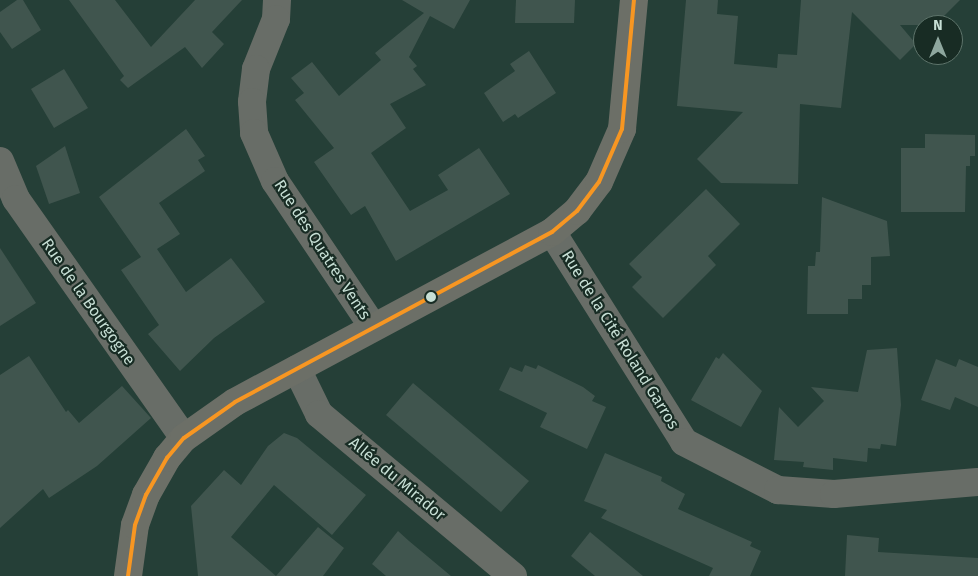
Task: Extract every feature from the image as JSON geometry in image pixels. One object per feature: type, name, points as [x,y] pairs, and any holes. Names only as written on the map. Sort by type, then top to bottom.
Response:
[{"type":"main road","points":[[128,576],[134,525],[146,495],[167,458],[184,438],[235,402],[552,232],[578,211],[613,154],[626,107],[634,0]]},
{"type":"street","name":"Rue des Quatres Vents","points":[[277,0],[276,19],[256,69],[252,102],[254,133],[275,181],[373,327]]},
{"type":"street","name":"Rue de la Bourgogne","points":[[0,161],[16,199],[184,438]]},
{"type":"street","name":"Rue de la Cité Roland Garros","points":[[552,232],[684,442],[778,490],[834,494],[978,482]]},
{"type":"street","name":"Allée du Mirador","points":[[297,369],[319,414],[513,576]]},
{"type":"building","points":[[17,0],[23,0],[41,30],[12,49],[0,32],[0,12]]},
{"type":"building","points":[[69,0],[115,0],[151,47],[195,0],[242,0],[212,32],[224,44],[202,68],[185,47],[128,88],[120,80],[124,76]]},
{"type":"building","points":[[402,0],[470,0],[454,29],[430,16],[409,57],[417,66],[413,69],[426,85],[390,104],[406,128],[371,153],[410,211],[448,190],[438,175],[479,148],[510,194],[396,261],[365,206],[351,215],[314,162],[334,148],[295,100],[304,93],[291,78],[312,62],[339,96],[381,60],[375,53],[424,13]]},
{"type":"building","points":[[516,0],[575,0],[574,23],[515,23]]},
{"type":"building","points":[[686,0],[718,0],[717,14],[738,16],[734,64],[777,68],[778,54],[797,55],[801,0],[960,0],[945,15],[913,15],[913,25],[900,25],[913,40],[913,47],[900,60],[852,12],[841,108],[800,104],[798,184],[721,183],[697,159],[743,112],[677,106]]},
{"type":"building","points":[[529,51],[556,93],[518,118],[515,114],[503,122],[484,93],[515,71],[510,64]]},
{"type":"building","points":[[64,69],[88,108],[54,128],[31,89]]},
{"type":"building","points":[[186,129],[205,156],[198,160],[205,171],[159,203],[180,234],[157,249],[186,292],[231,258],[265,302],[214,338],[180,371],[148,334],[159,325],[121,270],[141,257],[99,197]]},
{"type":"building","points":[[925,134],[975,135],[975,156],[970,156],[970,166],[966,166],[965,212],[901,212],[901,148],[925,148]]},
{"type":"building","points":[[65,146],[80,193],[49,204],[36,166]]},
{"type":"building","points":[[706,189],[740,224],[708,256],[716,265],[663,318],[632,287],[642,277],[629,264]]},
{"type":"building","points":[[822,197],[887,221],[890,256],[871,257],[871,285],[862,285],[862,299],[848,299],[848,314],[807,314],[808,266],[815,266],[816,252],[820,252]]},
{"type":"building","points":[[0,248],[36,303],[0,326]]},
{"type":"building","points":[[897,348],[901,405],[896,446],[881,444],[880,449],[868,448],[867,462],[833,458],[833,470],[803,467],[804,462],[774,460],[779,407],[798,427],[824,401],[811,387],[858,392],[867,350]]},
{"type":"building","points":[[723,353],[762,391],[741,427],[691,400],[716,357],[719,359]]},
{"type":"building","points":[[29,356],[66,412],[68,410],[79,423],[122,386],[151,418],[97,466],[49,498],[43,489],[0,528],[0,375]]},
{"type":"building","points":[[936,359],[956,367],[959,359],[978,367],[978,407],[955,397],[950,410],[921,400]]},
{"type":"building","points":[[525,365],[536,369],[538,365],[583,387],[595,396],[592,401],[606,407],[587,449],[540,427],[547,413],[499,390],[510,367],[522,372]]},
{"type":"building","points":[[413,383],[529,481],[501,512],[386,415]]},
{"type":"building","points":[[284,433],[297,438],[366,495],[332,535],[274,485],[231,537],[276,576],[198,576],[191,506],[224,470],[241,485],[268,446]]},
{"type":"building","points":[[605,453],[662,477],[661,481],[685,494],[678,509],[752,542],[750,546],[761,551],[750,576],[709,576],[713,568],[601,518],[607,510],[584,501]]},
{"type":"building","points":[[318,527],[344,548],[323,576],[276,576]]},
{"type":"building","points":[[398,531],[451,576],[386,576],[372,564]]},
{"type":"building","points":[[590,532],[643,576],[595,576],[571,556]]},
{"type":"building","points":[[847,535],[879,538],[878,552],[978,558],[978,576],[845,576]]},
{"type":"transit line","points":[[128,576],[135,525],[146,495],[167,458],[184,438],[235,402],[552,232],[577,211],[599,182],[622,129],[634,0]]}]
